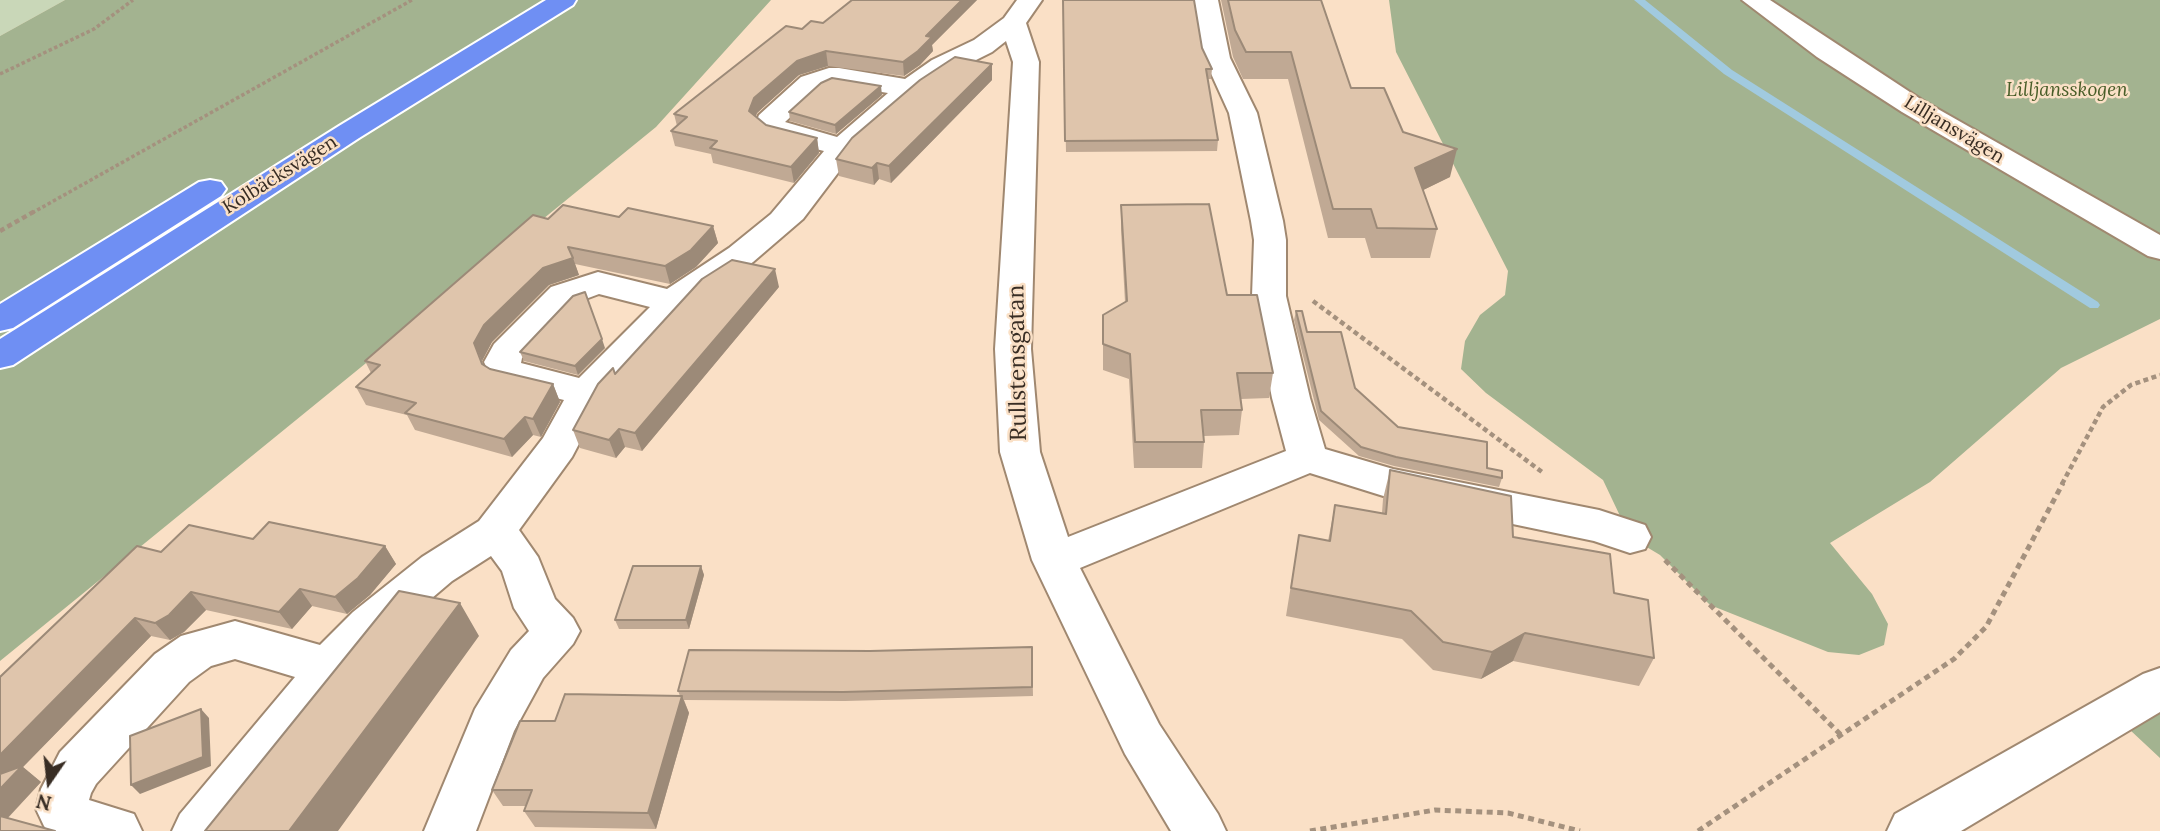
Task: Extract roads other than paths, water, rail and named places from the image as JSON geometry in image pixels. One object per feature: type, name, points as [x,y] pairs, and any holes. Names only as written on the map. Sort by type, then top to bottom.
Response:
[{"type":"highway","name":"Kolbäcksvägen","points":[[0,320],[305,130],[523,0]]},
{"type":"highway","name":"Kolbäcksvägen","points":[[0,356],[338,139],[564,0]]},
{"type":"street","points":[[1206,0],[1217,58],[1242,113],[1267,221],[1269,296],[1291,398],[1308,458]]},
{"type":"street","name":"Lilljansvägen","points":[[1754,0],[1825,51],[1912,106],[2160,249]]},
{"type":"street","points":[[198,831],[304,702],[329,667],[369,625],[416,585],[494,532],[558,447],[587,393],[674,302],[692,286],[741,255],[792,212],[843,147],[910,88],[942,66],[983,46],[1021,11]]},
{"type":"street","name":"Rullstensgatan","points":[[1021,11],[1026,62],[1013,349],[1020,452],[1054,560],[1142,739],[1200,831]]},
{"type":"street","points":[[843,147],[781,132],[773,129],[769,121],[811,83],[830,76],[851,77],[910,88]]},
{"type":"street","points":[[587,393],[512,375],[505,370],[502,362],[507,352],[563,295],[573,290],[598,283],[674,302]]},
{"type":"street","points":[[1054,560],[1308,458],[1393,484],[1599,526],[1630,537]]},
{"type":"street","points":[[450,831],[492,724],[527,664],[557,631],[536,608],[523,569],[511,549],[494,532]]},
{"type":"street","points":[[116,831],[73,821],[62,809],[66,789],[78,768],[172,668],[197,650],[235,640],[329,667]]},
{"type":"street","points":[[1913,831],[2160,688]]},
{"type":"waterway","points":[[1639,0],[1728,72],[2094,305]]},
{"type":"park label","name":"Lilljansskogen","points":[[2067,91]]}]
